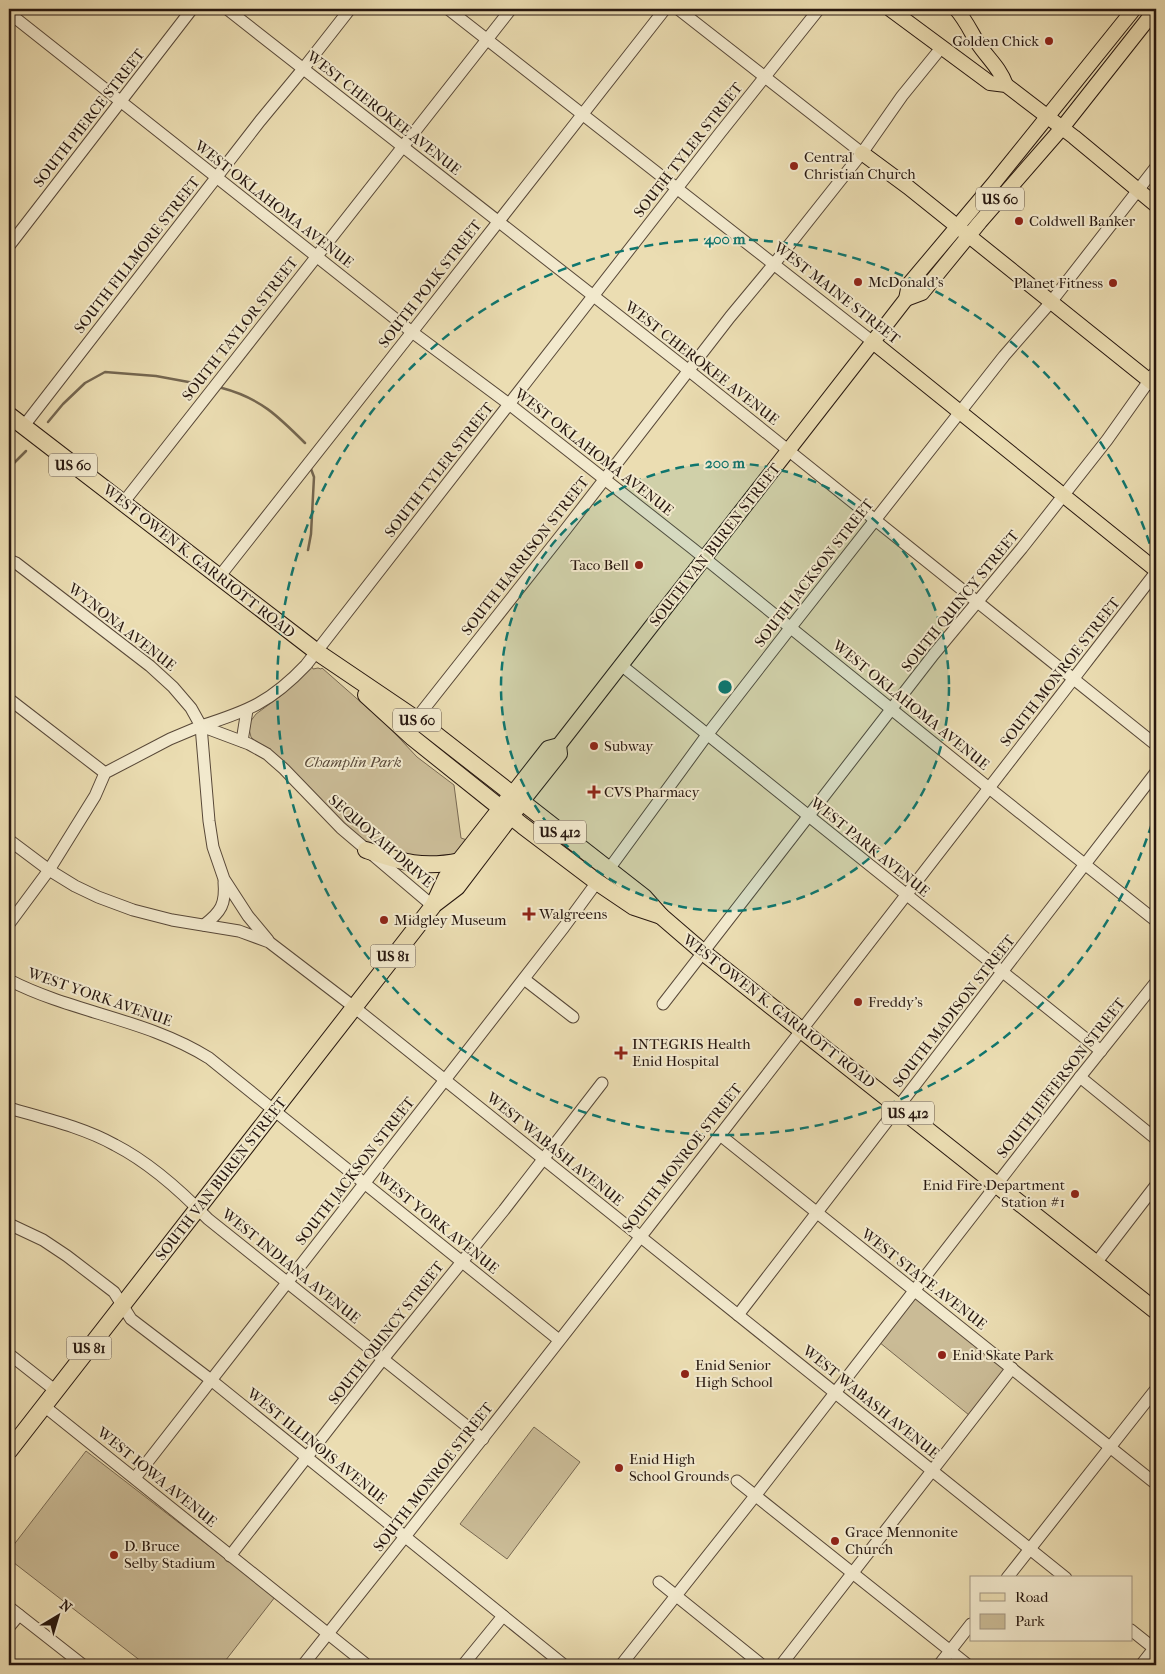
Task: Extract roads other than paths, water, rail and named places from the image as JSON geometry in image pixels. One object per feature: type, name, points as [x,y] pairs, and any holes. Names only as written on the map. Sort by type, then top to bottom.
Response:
[{"type":"highway","name":"WEST OWEN K. GARRIOTT ROAD","points":[[9,415],[317,652],[416,719],[644,897],[660,916],[704,952],[1156,1311]]},
{"type":"highway","name":"WEST OWEN K. GARRIOTT ROAD","points":[[317,652],[413,738],[506,812],[597,882],[634,907],[660,916]]},
{"type":"highway","name":"SOUTH VAN BUREN STREET","points":[[433,906],[457,887],[517,798]]},
{"type":"highway","name":"SOUTH VAN BUREN STREET","points":[[9,1451],[433,906],[446,878],[460,860],[506,812]]},
{"type":"highway","points":[[366,850],[400,862],[421,865],[443,864],[460,860]]},
{"type":"main road","points":[[890,9],[990,83],[1006,85],[1048,116],[1156,205]]},
{"type":"main road","points":[[956,9],[964,17],[978,43],[1001,72],[1006,85]]},
{"type":"main road","name":"US 60","points":[[906,299],[909,284],[1134,9]]},
{"type":"main road","name":"US 60","points":[[906,299],[922,293],[969,235],[1062,128],[1155,11]]},
{"type":"main road","points":[[862,153],[969,235],[1051,302],[1154,379]]},
{"type":"main road","name":"SOUTH VAN BUREN STREET","points":[[517,798],[548,748],[560,745],[906,299]]},
{"type":"main road","name":"WEST MAINE STREET","points":[[873,342],[1156,571]]},
{"type":"street","name":"SOUTH PIERCE STREET","points":[[9,246],[192,9]]},
{"type":"street","name":"WEST CHEROKEE AVENUE","points":[[227,9],[789,450],[1156,745]]},
{"type":"street","name":"SOUTH FILLMORE STREET","points":[[23,426],[216,177],[350,9]]},
{"type":"street","name":"WEST MAINE STREET","points":[[448,9],[873,342]]},
{"type":"street","name":"SOUTH TAYLOR STREET","points":[[123,503],[511,9]]},
{"type":"street","name":"SOUTH POLK STREET","points":[[219,576],[665,9]]},
{"type":"street","points":[[678,9],[862,153]]},
{"type":"street","name":"SOUTH TYLER STREET","points":[[201,726],[247,710],[271,697],[291,681],[317,652],[677,188],[820,9]]},
{"type":"street","name":"WEST OKLAHOMA AVENUE","points":[[9,13],[412,332],[604,478],[1156,921]]},
{"type":"street","name":"SOUTH HARRISON STREET","points":[[416,719],[688,370],[862,153],[902,96],[941,48]]},
{"type":"street","name":"SOUTH JACKSON STREET","points":[[609,870],[707,735],[791,627],[960,411],[1051,302],[1156,167]]},
{"type":"street","name":"SOUTH QUINCY STREET","points":[[663,1004],[892,708],[1064,496],[1154,379]]},
{"type":"street","name":"WYNONA AVENUE","points":[[9,560],[16,563],[150,666],[174,687],[191,708],[201,726],[213,846],[224,879],[248,916],[269,942]]},
{"type":"street","name":"SOUTH MONROE STREET","points":[[303,1665],[406,1537],[639,1236],[720,1135],[1156,571]]},
{"type":"street","name":"WEST PARK AVENUE","points":[[621,665],[1101,1051]]},
{"type":"street","points":[[9,698],[105,773]]},
{"type":"street","points":[[242,742],[247,710]]},
{"type":"street","points":[[9,924],[49,870],[95,796],[105,773],[170,739],[201,726]]},
{"type":"street","name":"SEQUOYAH DRIVE","points":[[201,726],[267,754],[340,828],[433,906]]},
{"type":"street","name":"SOUTH MADISON STREET","points":[[738,1315],[1156,772]]},
{"type":"street","name":"WEST WABASH AVENUE","points":[[9,840],[49,870],[83,890],[133,910],[172,920],[239,931],[269,942],[354,1007],[1064,1576]]},
{"type":"street","name":"WYNONA AVENUE","points":[[204,925],[219,912],[224,902],[224,879]]},
{"type":"street","name":"SOUTH JACKSON STREET","points":[[135,1478],[524,979],[597,882]]},
{"type":"street","points":[[524,979],[573,1017]]},
{"type":"street","name":"WEST YORK AVENUE","points":[[9,980],[44,997],[110,1016],[168,1036],[190,1046],[223,1068],[559,1340]]},
{"type":"street","name":"SOUTH JEFFERSON STREET","points":[[621,1665],[677,1596],[1156,982]]},
{"type":"street","points":[[1080,1077],[1156,1139]]},
{"type":"street","name":"SOUTH QUINCY STREET","points":[[230,1556],[383,1359],[504,1210],[602,1083]]},
{"type":"street","name":"WEST INDIANA AVENUE","points":[[9,1108],[74,1128],[114,1144],[153,1171],[198,1208],[208,1219],[482,1439]]},
{"type":"street","name":"WEST STATE AVENUE","points":[[720,1135],[1156,1484]]},
{"type":"street","points":[[1096,1263],[1156,1185]]},
{"type":"street","name":"WEST ILLINOIS AVENUE","points":[[9,1224],[43,1240],[68,1256],[114,1292],[132,1319],[211,1380],[564,1665]]},
{"type":"street","points":[[9,1354],[56,1391]]},
{"type":"street","points":[[781,1665],[854,1574],[1012,1368]]},
{"type":"street","points":[[1009,1576],[1156,1389]]},
{"type":"street","name":"WEST IOWA AVENUE","points":[[44,1406],[367,1665]]},
{"type":"street","points":[[737,1481],[968,1665]]},
{"type":"street","points":[[659,1582],[762,1665]]},
{"type":"street","points":[[9,1607],[83,1665]]},
{"type":"street","points":[[9,1628],[19,1615]]},
{"type":"street","points":[[463,1665],[503,1616]]},
{"type":"street","points":[[939,1665],[970,1625]]},
{"type":"street","points":[[1132,1631],[1156,1648],[1141,1665]]},
{"type":"waterway","points":[[48,422],[63,404],[85,383],[105,372],[156,376],[194,383]]},
{"type":"waterway","points":[[222,388],[247,397],[268,409],[305,443]]},
{"type":"waterway","points":[[9,468],[26,451]]},
{"type":"waterway","points":[[308,550],[311,534],[314,477],[311,469]]},
{"type":"place","name":"Golden Chick","points":[[1049,41]]},
{"type":"place","name":"Central Christian Church","points":[[794,166]]},
{"type":"place","name":"Coldwell Banker","points":[[1019,221]]},
{"type":"place","name":"McDonald's","points":[[858,282]]},
{"type":"place","name":"Planet Fitness","points":[[1113,283]]},
{"type":"place","name":"Taco Bell","points":[[639,565]]},
{"type":"place","name":"Subway","points":[[594,746]]},
{"type":"place","name":"CVS Pharmacy","points":[[594,792]]},
{"type":"place","name":"Walgreens","points":[[529,914]]},
{"type":"place","name":"Midgley Museum","points":[[384,920]]},
{"type":"place","name":"Freddy's","points":[[858,1002]]},
{"type":"place","name":"INTEGRIS Health Enid Hospital","points":[[621,1053]]},
{"type":"place","name":"Enid Fire Department Station #1","points":[[1075,1194]]},
{"type":"place","name":"Enid Skate Park","points":[[942,1355]]},
{"type":"place","name":"Enid Senior High School","points":[[685,1374]]},
{"type":"place","name":"Enid High School Grounds","points":[[619,1468]]},
{"type":"place","name":"Grace Mennonite Church","points":[[835,1541]]},
{"type":"place","name":"D. Bruce Selby Stadium","points":[[114,1555]]},
{"type":"park label","name":"Champlin Park","points":[[353,762]]}]
